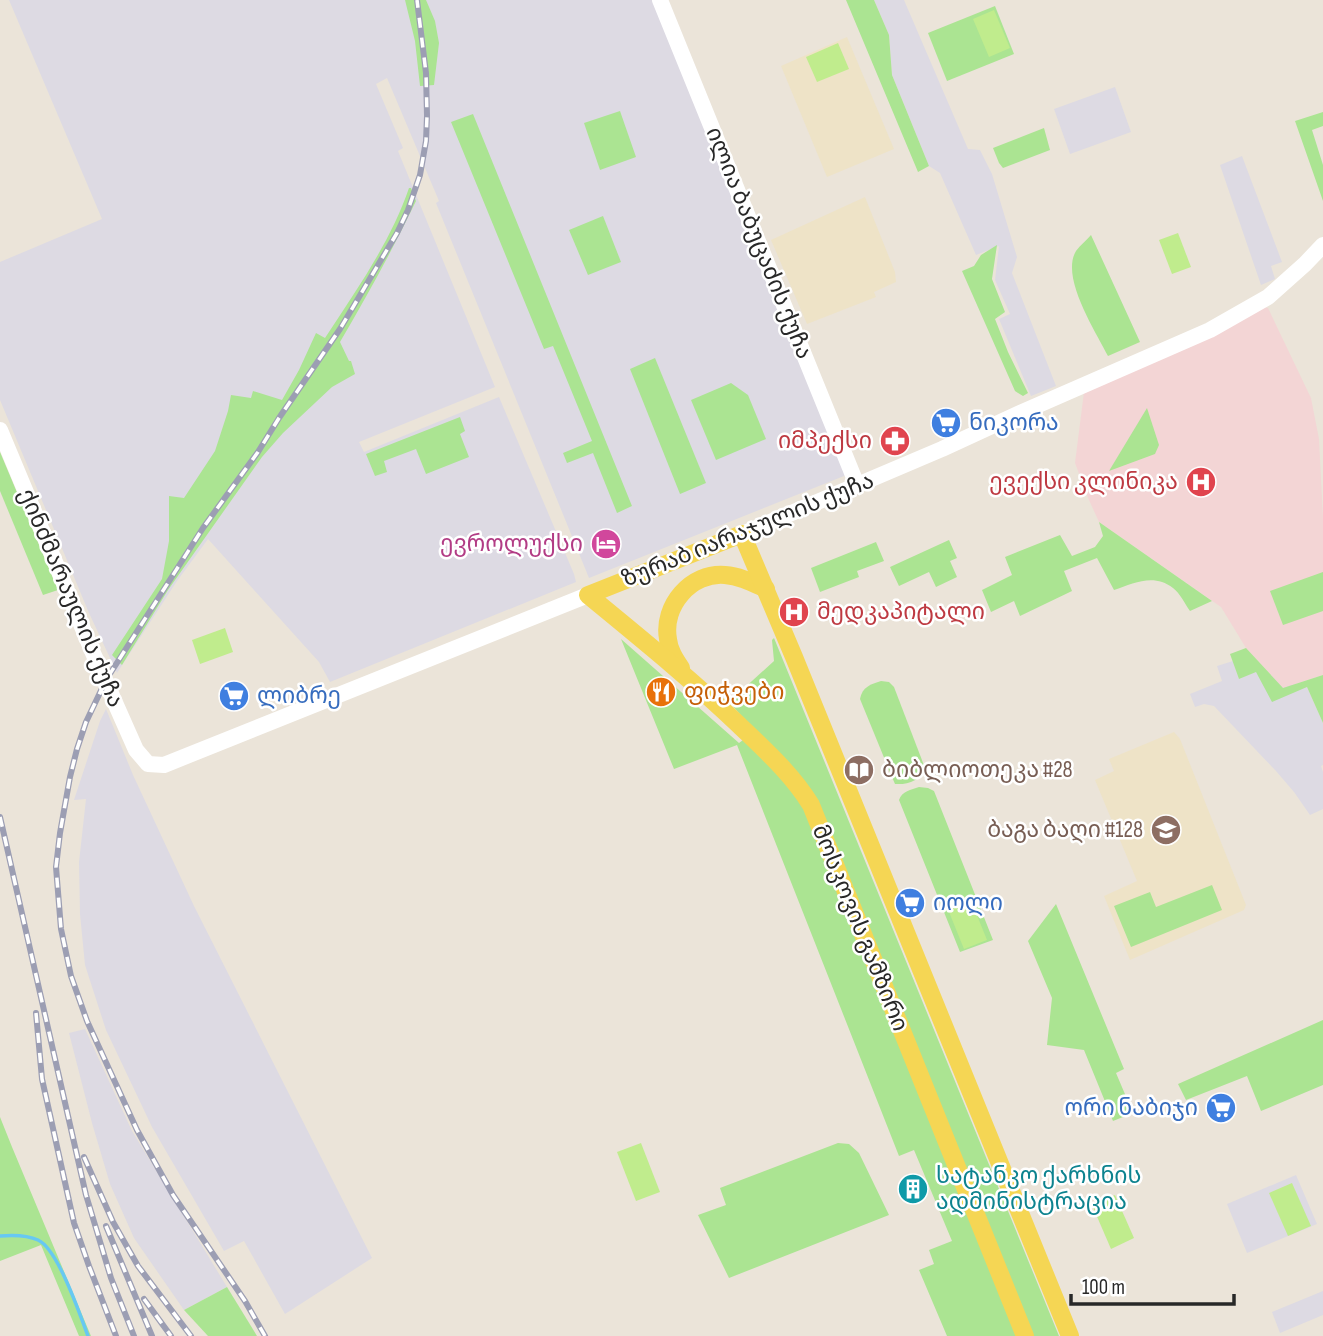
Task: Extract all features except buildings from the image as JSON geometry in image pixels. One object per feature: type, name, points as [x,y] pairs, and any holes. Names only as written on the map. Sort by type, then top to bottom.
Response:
[{"type":"main road","name":"ილია ბაბუცაძის ქუჩა","points":[[660,0],[857,485]]},
{"type":"main road","name":"ზურაბ იარაჯულის ქუჩა","points":[[148,764],[164,765],[742,534],[1193,339],[1268,297],[1323,245]]},
{"type":"main road","name":"ქინძმარაულის ქუჩა","points":[[0,430],[93,653],[136,750],[148,764]]},
{"type":"main road","name":"მოსკოვის გამზირი","points":[[742,534],[1070,1336]]},
{"type":"main road","points":[[689,680],[676,660],[668,640],[670,614],[678,597],[692,584],[717,575],[736,577],[766,589]]},
{"type":"main road","name":"მოსკოვის გამზირი","points":[[588,595],[689,680],[781,766],[798,784],[811,805],[1025,1336]]},
{"type":"shaded area","points":[[9,0],[652,0],[849,474],[589,578],[436,203],[439,201],[387,78],[376,84],[403,148],[398,151],[495,387],[359,442],[364,452],[499,397],[576,582],[330,682],[319,662],[208,539],[117,673],[89,613],[0,400],[0,262],[102,219]]},
{"type":"shaded area","points":[[874,0],[904,0],[968,149],[980,150],[992,174],[1017,257],[1012,273],[1056,386],[1031,396],[999,319],[1010,314],[995,280],[999,246],[976,255],[940,173],[929,166],[892,75],[889,35]]},
{"type":"shaded area","points":[[847,37],[894,149],[827,177],[781,66]]},
{"type":"shaded area","points":[[1115,87],[1131,132],[1070,154],[1054,109]]},
{"type":"shaded area","points":[[1242,156],[1282,262],[1271,266],[1275,279],[1261,285],[1220,165]]},
{"type":"shaded area","points":[[865,197],[895,272],[896,282],[874,292],[876,297],[807,324],[771,240]]},
{"type":"shaded area","name":"ევექსი კლინიკა","points":[[1264,307],[1268,308],[1311,398],[1319,439],[1323,519],[1323,675],[1283,688],[1246,648],[1221,607],[1099,522],[1075,463],[1084,392]]},
{"type":"shaded area","points":[[1233,661],[1239,679],[1256,671],[1307,687],[1323,723],[1323,809],[1310,815],[1276,771],[1214,706],[1204,704],[1195,707],[1190,694],[1222,681],[1217,666]]},
{"type":"shaded area","points":[[106,709],[133,775],[194,906],[372,1258],[285,1314],[244,1241],[224,1251],[152,1127],[106,1030],[85,965],[79,862],[86,799],[74,800]]},
{"type":"shaded area","name":"ბაგა ბაღი #128","points":[[1174,732],[1180,739],[1246,905],[1244,910],[1130,960],[1104,896],[1137,881],[1095,780],[1114,771],[1109,759]]},
{"type":"shaded area","points":[[85,1029],[132,1131],[227,1287],[184,1310],[134,1238],[110,1184],[69,1033]]},
{"type":"shaded area","points":[[1296,1175],[1317,1224],[1247,1253],[1227,1204]]},
{"type":"shaded area","points":[[1323,1291],[1323,1315],[1280,1333],[1272,1312]]},
{"type":"green space","points":[[405,0],[426,0],[435,21],[439,43],[434,85],[420,86],[415,41]]},
{"type":"green space","points":[[846,0],[874,0],[889,35],[892,75],[929,166],[918,172]]},
{"type":"green space","points":[[995,6],[1014,54],[947,81],[928,33]]},
{"type":"green space","points":[[994,10],[1010,48],[989,57],[973,19]]},
{"type":"green space","points":[[838,43],[849,69],[817,82],[806,57]]},
{"type":"green space","points":[[620,111],[636,157],[600,170],[584,123]]},
{"type":"green space","points":[[1323,112],[1323,126],[1312,130],[1323,165],[1323,201],[1295,121]]},
{"type":"green space","points":[[473,114],[632,506],[617,513],[593,453],[567,463],[563,453],[592,441],[553,346],[544,349],[451,122]]},
{"type":"green space","points":[[1044,128],[1050,150],[1003,168],[993,148]]},
{"type":"green space","points":[[409,188],[416,201],[340,342],[355,374],[332,387],[283,433],[262,457],[168,590],[122,665],[112,655],[162,579],[169,541],[169,496],[184,498],[215,451],[231,395],[251,398],[253,391],[282,400],[316,333],[325,338],[372,265]]},
{"type":"green space","points":[[603,216],[621,262],[588,275],[569,230]]},
{"type":"green space","points":[[1178,233],[1191,267],[1172,274],[1159,240]]},
{"type":"green space","points":[[1091,235],[1140,342],[1108,356],[1088,319],[1073,275],[1072,262],[1076,251]]},
{"type":"green space","points":[[997,245],[992,279],[1005,312],[995,319],[1028,393],[1023,396],[1015,391],[962,271],[974,266],[981,255]]},
{"type":"green space","points":[[655,358],[706,483],[680,494],[630,369]]},
{"type":"green space","points":[[731,383],[748,395],[766,439],[716,460],[691,400]]},
{"type":"green space","points":[[1147,408],[1159,445],[1155,454],[1109,471]]},
{"type":"green space","points":[[460,417],[465,431],[460,434],[469,457],[426,474],[416,449],[384,461],[387,472],[375,476],[366,454]]},
{"type":"green space","points":[[0,452],[58,590],[43,595],[0,491]]},
{"type":"green space","points":[[1099,522],[1212,601],[1190,611],[1176,590],[1166,583],[1151,580],[1114,590],[1097,558],[1064,571],[1072,591],[1020,616],[1014,601],[991,612],[982,590],[1012,575],[1005,557],[1060,535],[1072,556],[1095,547],[1103,536]]},
{"type":"green space","points":[[949,540],[957,558],[950,561],[957,577],[936,587],[929,572],[899,586],[890,567]]},
{"type":"green space","points":[[876,542],[884,561],[857,571],[859,577],[820,592],[811,568]]},
{"type":"green space","points":[[1323,572],[1323,611],[1283,625],[1270,591]]},
{"type":"green space","points":[[225,628],[233,652],[200,664],[192,640]]},
{"type":"green space","points":[[774,638],[1059,1336],[1032,1336],[802,783],[729,702],[774,661]]},
{"type":"green space","points":[[621,639],[739,743],[743,740],[802,802],[1020,1336],[947,1336],[919,1270],[934,1264],[929,1250],[952,1241],[914,1150],[899,1156],[737,745],[674,769]]},
{"type":"green space","points":[[1246,648],[1283,688],[1323,675],[1323,723],[1307,687],[1272,702],[1256,672],[1239,679],[1230,654]]},
{"type":"green space","points":[[881,681],[889,682],[894,687],[925,768],[917,779],[909,783],[895,784],[860,699],[865,689]]},
{"type":"green space","points":[[919,787],[934,791],[993,940],[960,952],[899,800],[905,793]]},
{"type":"green space","points":[[1212,885],[1222,910],[1131,947],[1114,906],[1150,892],[1156,907]]},
{"type":"green space","points":[[970,898],[987,940],[964,949],[947,907]]},
{"type":"green space","points":[[1056,904],[1124,1069],[1116,1073],[1133,1113],[1113,1121],[1084,1050],[1047,1045],[1052,998],[1028,941]]},
{"type":"green space","points":[[1323,1020],[1323,1085],[1261,1111],[1247,1076],[1186,1100],[1178,1084]]},
{"type":"green space","points":[[0,1117],[91,1336],[79,1336],[41,1245],[0,1261]]},
{"type":"green space","points":[[641,1143],[660,1192],[636,1201],[617,1152]]},
{"type":"green space","points":[[838,1143],[849,1144],[859,1153],[889,1215],[729,1278],[698,1215],[726,1205],[720,1188]]},
{"type":"green space","points":[[1292,1183],[1311,1226],[1288,1236],[1269,1193]]},
{"type":"green space","points":[[1115,1195],[1134,1238],[1111,1249],[1092,1205]]},
{"type":"green space","points":[[227,1287],[257,1336],[208,1336],[184,1310]]},
{"type":"waterway","points":[[0,1236],[29,1237],[46,1246],[61,1269],[88,1336]]},
{"type":"railway","points":[[265,1336],[245,1301],[173,1195],[137,1130],[87,1021],[71,976],[61,929],[56,867],[77,749],[86,722],[106,680],[203,528],[258,452],[340,329],[408,210],[420,175],[426,141],[426,73],[417,0]]},
{"type":"railway","points":[[0,817],[86,1195],[111,1278],[134,1336]]},
{"type":"railway","points":[[36,1013],[42,1079],[74,1223],[116,1336]]},
{"type":"railway","points":[[84,1157],[113,1222],[138,1266],[191,1336]]},
{"type":"railway","points":[[106,1226],[152,1336]]},
{"type":"railway","points":[[144,1299],[171,1336]]},
{"type":"place","name":"ნიკორა","points":[[946,423]]},
{"type":"place","name":"იმპექსი","points":[[895,441]]},
{"type":"place","name":"ევექსი კლინიკა","points":[[1201,482]]},
{"type":"place","name":"ევროლუქსი","points":[[606,544]]},
{"type":"place","name":"მედკაპიტალი","points":[[794,612]]},
{"type":"place","name":"ფიჭვები","points":[[661,692]]},
{"type":"place","name":"ლიბრე","points":[[234,696]]},
{"type":"place","name":"ბიბლიოთეკა #28","points":[[859,770]]},
{"type":"place","name":"ბაგა ბაღი #128","points":[[1166,830]]},
{"type":"place","name":"იოლი","points":[[910,903]]},
{"type":"place","name":"ორი ნაბიჯი","points":[[1221,1108]]},
{"type":"place","name":"სატანკო ქარხნის ადმინისტრაცია","points":[[913,1189]]}]
